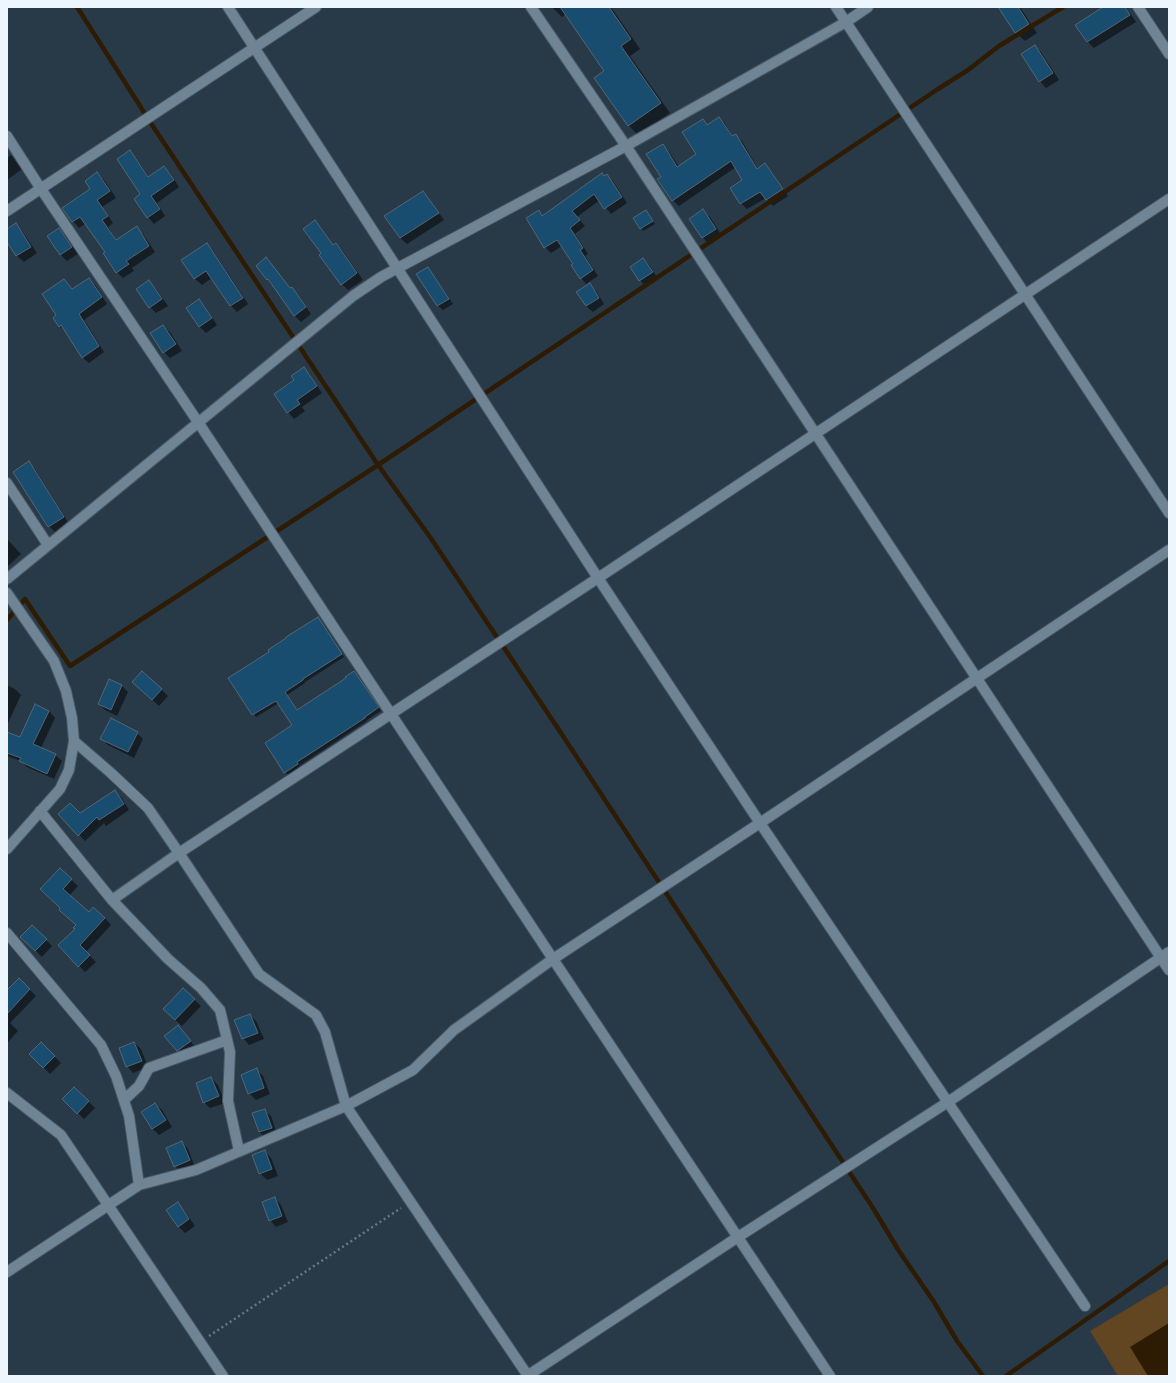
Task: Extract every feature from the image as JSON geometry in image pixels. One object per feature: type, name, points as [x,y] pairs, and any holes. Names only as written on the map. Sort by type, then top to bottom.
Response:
[{"type":"street","points":[[228,7],[598,578],[760,823],[1085,1306]]},
{"type":"street","points":[[7,211],[316,7]]},
{"type":"street","points":[[532,7],[626,146],[976,678],[1165,955],[1169,970]]},
{"type":"street","points":[[836,7],[1169,513]]},
{"type":"street","points":[[7,579],[353,296],[380,277],[626,146],[846,22],[868,7]]},
{"type":"street","points":[[1138,7],[1169,54]]},
{"type":"street","points":[[7,136],[830,1376]]},
{"type":"street","points":[[112,900],[179,852],[598,578],[1169,199]]},
{"type":"street","points":[[7,483],[48,545]]},
{"type":"street","points":[[7,1272],[139,1185],[196,1170],[346,1106],[413,1070],[454,1030],[553,959],[1169,550]]},
{"type":"street","points":[[7,593],[54,661],[66,691],[72,718],[74,741],[70,770],[60,789],[7,849]]},
{"type":"street","points":[[74,741],[148,808],[179,852],[259,974],[316,1015],[325,1032],[346,1106],[528,1376],[738,1237],[948,1102],[1165,955]]},
{"type":"street","points":[[40,811],[112,900],[168,959],[201,988],[220,1010],[230,1052],[228,1101],[239,1151]]},
{"type":"street","points":[[7,933],[101,1046],[116,1076],[129,1116],[139,1185]]},
{"type":"street","points":[[124,1100],[139,1086],[149,1068],[227,1040]]},
{"type":"street","points":[[7,1093],[61,1135],[223,1376]]},
{"type":"path","points":[[200,1342],[410,1201]]},
{"type":"shaded area","points":[[1169,1284],[1169,1376],[1118,1376],[1090,1331]]},
{"type":"shaded area","points":[[1169,1323],[1169,1376],[1148,1376],[1130,1347]]},
{"type":"building","points":[[560,7],[609,7],[631,39],[621,46],[661,103],[628,126],[594,78],[604,71]]},
{"type":"building","points":[[998,7],[1018,7],[1029,24],[1015,33]]},
{"type":"building","points":[[1103,7],[1125,7],[1130,15],[1087,42],[1075,25]]},
{"type":"building","points":[[1035,45],[1053,73],[1039,82],[1021,54]]},
{"type":"building","points":[[719,117],[732,136],[736,134],[757,169],[765,163],[783,189],[766,200],[760,192],[740,204],[730,188],[742,180],[731,161],[672,201],[657,179],[661,177],[646,154],[663,144],[677,167],[696,154],[682,132],[703,119],[707,125]]},
{"type":"building","points":[[130,150],[148,177],[164,166],[174,180],[151,196],[160,209],[147,218],[134,199],[140,194],[117,159]]},
{"type":"building","points":[[97,172],[110,191],[97,200],[108,216],[102,220],[116,240],[137,226],[149,246],[126,261],[129,264],[116,273],[103,253],[105,252],[80,217],[72,222],[62,208],[90,189],[85,181]]},
{"type":"building","points":[[602,173],[604,176],[607,174],[622,197],[604,209],[594,194],[572,211],[580,220],[570,228],[583,248],[580,250],[593,270],[580,279],[571,265],[573,264],[557,240],[544,248],[526,218],[539,210],[542,216]]},
{"type":"building","points":[[423,191],[439,213],[400,238],[384,216]]},
{"type":"building","points":[[703,209],[716,229],[702,238],[689,219]]},
{"type":"building","points":[[646,210],[653,221],[640,229],[633,218]]},
{"type":"building","points":[[315,220],[333,245],[336,243],[357,273],[341,285],[319,255],[321,253],[303,229]]},
{"type":"building","points":[[16,223],[31,247],[16,256],[7,242],[7,229]]},
{"type":"building","points":[[59,228],[72,247],[60,255],[47,236]]},
{"type":"building","points":[[207,243],[243,298],[230,306],[206,271],[194,279],[181,260]]},
{"type":"building","points":[[266,257],[290,288],[292,287],[306,307],[294,316],[268,279],[267,280],[256,266]]},
{"type":"building","points":[[643,258],[653,272],[639,281],[630,267]]},
{"type":"building","points":[[428,267],[449,299],[437,306],[416,274]]},
{"type":"building","points":[[89,278],[102,297],[79,314],[99,346],[82,358],[61,325],[59,327],[53,318],[56,315],[42,294],[64,279],[72,289]]},
{"type":"building","points":[[149,280],[162,299],[149,308],[136,289]]},
{"type":"building","points":[[590,283],[599,298],[586,306],[576,292]]},
{"type":"building","points":[[199,299],[212,318],[199,327],[186,308]]},
{"type":"building","points":[[163,325],[176,344],[163,353],[150,333]]},
{"type":"building","points":[[304,367],[317,386],[297,400],[300,404],[287,413],[274,394],[294,380],[291,376]]},
{"type":"building","points":[[29,461],[64,517],[48,527],[13,472]]},
{"type":"building","points":[[318,617],[342,654],[285,692],[297,710],[346,678],[345,677],[354,671],[379,707],[365,718],[297,762],[298,764],[284,773],[265,743],[292,725],[276,701],[252,715],[228,678],[269,652],[268,650],[286,637]]},
{"type":"building","points":[[142,671],[162,689],[152,700],[132,682]]},
{"type":"building","points":[[109,679],[122,685],[111,710],[98,704]]},
{"type":"building","points":[[35,704],[49,711],[33,744],[56,754],[47,774],[19,761],[21,758],[7,753],[7,732],[20,737]]},
{"type":"building","points":[[111,718],[138,732],[128,752],[100,739]]},
{"type":"building","points":[[115,790],[124,804],[99,820],[97,817],[78,836],[58,814],[70,803],[80,813]]},
{"type":"building","points":[[60,868],[72,879],[63,889],[89,912],[93,907],[105,918],[80,945],[90,955],[78,967],[58,945],[75,929],[73,928],[76,925],[59,910],[60,908],[40,889]]},
{"type":"building","points":[[32,925],[47,939],[35,951],[20,937]]},
{"type":"building","points":[[19,978],[30,989],[7,1014],[7,990]]},
{"type":"building","points":[[183,988],[195,999],[175,1020],[163,1009]]},
{"type":"building","points":[[250,1014],[258,1033],[242,1039],[234,1020]]},
{"type":"building","points":[[178,1025],[191,1041],[177,1051],[164,1036]]},
{"type":"building","points":[[41,1042],[55,1056],[43,1068],[29,1054]]},
{"type":"building","points":[[134,1042],[142,1061],[126,1067],[119,1048]]},
{"type":"building","points":[[257,1068],[264,1088],[248,1094],[241,1075]]},
{"type":"building","points":[[211,1077],[219,1096],[203,1103],[196,1083]]},
{"type":"building","points":[[74,1087],[89,1101],[77,1114],[62,1099]]},
{"type":"building","points":[[155,1103],[166,1120],[152,1129],[141,1112]]},
{"type":"building","points":[[265,1109],[272,1128],[259,1132],[252,1113]]},
{"type":"building","points":[[182,1141],[190,1160],[174,1167],[166,1148]]},
{"type":"building","points":[[265,1150],[272,1169],[259,1174],[252,1155]]},
{"type":"building","points":[[275,1197],[282,1216],[269,1221],[262,1202]]},
{"type":"building","points":[[178,1202],[189,1219],[178,1227],[166,1210]]},
{"type":"waterway","points":[[77,7],[154,128],[378,465],[430,537],[559,730],[873,1208],[899,1251],[934,1302],[957,1341],[983,1376]]},
{"type":"waterway","points":[[7,620],[25,599],[70,666],[378,465],[968,70],[999,46],[1063,7]]},
{"type":"waterway","points":[[1006,1376],[1169,1261]]}]
